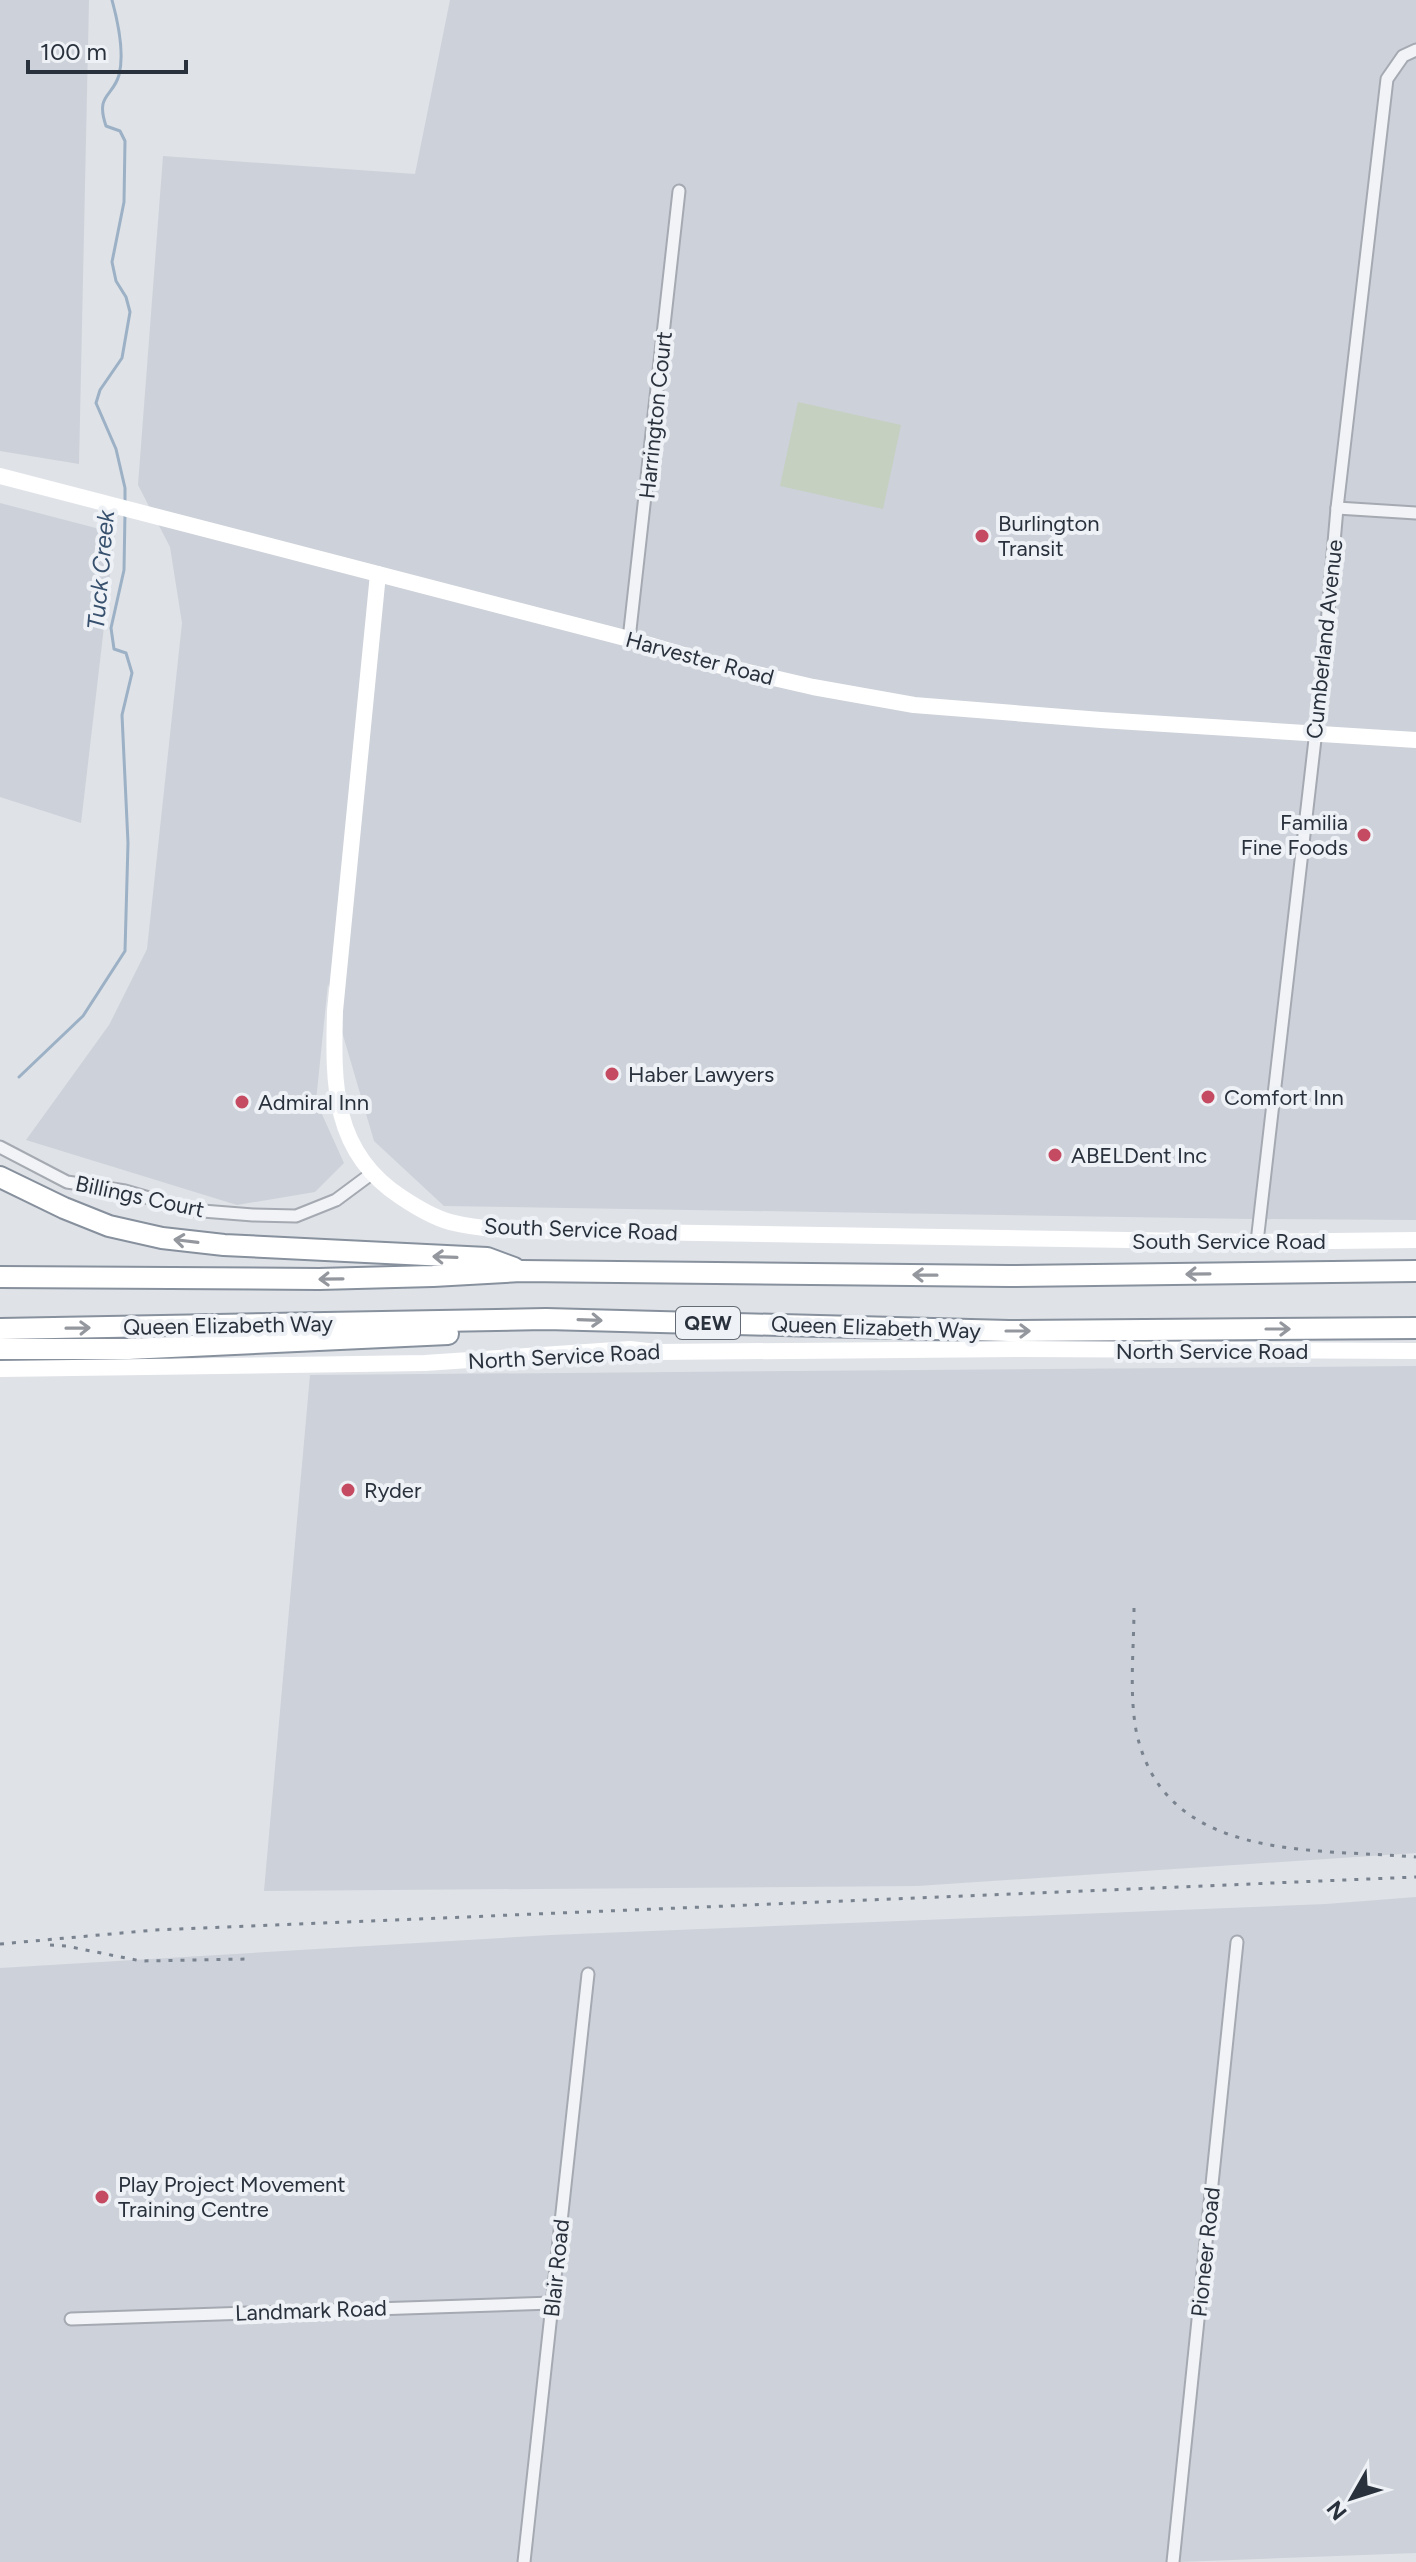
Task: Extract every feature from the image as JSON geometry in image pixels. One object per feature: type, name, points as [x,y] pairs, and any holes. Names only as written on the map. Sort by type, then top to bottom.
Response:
[{"type":"highway","points":[[0,1177],[109,1226],[162,1238],[224,1245],[487,1258],[521,1271]]},
{"type":"highway","name":"Queen Elizabeth Way","points":[[0,1277],[319,1279],[521,1271],[993,1276],[1416,1271]]},
{"type":"highway","points":[[0,1349],[128,1349],[512,1331],[546,1319]]},
{"type":"highway","name":"Queen Elizabeth Way","points":[[0,1329],[546,1319],[1009,1331],[1416,1328]]},
{"type":"street","name":"Cumberland Avenue","points":[[1257,1242],[1387,79],[1403,56],[1416,50]]},
{"type":"street","name":"Harrington Court","points":[[629,639],[679,191]]},
{"type":"street","name":"Harvester Road","points":[[0,476],[629,639],[717,665],[813,687],[914,705],[1416,740]]},
{"type":"street","points":[[1337,508],[1416,513]]},
{"type":"street","name":"South Service Road","points":[[378,574],[334,1044],[336,1101],[354,1149],[371,1174],[393,1192],[449,1222],[509,1229],[1257,1242],[1416,1240]]},
{"type":"street","name":"Billings Court","points":[[0,1147],[67,1182],[125,1191],[190,1210],[253,1215],[296,1216],[336,1200],[371,1174]]},
{"type":"street","name":"North Service Road","points":[[0,1369],[425,1363],[630,1349],[657,1352],[1007,1349],[1416,1351]]},
{"type":"street","name":"Pioneer Road","points":[[1173,2562],[1237,1942]]},
{"type":"street","name":"Blair Road","points":[[524,2562],[588,1974]]},
{"type":"street","name":"Landmark Road","points":[[71,2319],[552,2303]]},
{"type":"shaded area","points":[[0,0],[89,0],[79,464],[0,451]]},
{"type":"shaded area","points":[[450,0],[1416,0],[1416,1220],[444,1206],[374,1141],[328,984],[316,1101],[344,1163],[315,1192],[237,1205],[26,1140],[109,1025],[147,949],[182,623],[170,547],[138,485],[163,156],[415,174]]},
{"type":"shaded area","points":[[0,503],[115,533],[81,823],[0,797]]},
{"type":"shaded area","points":[[1416,1366],[1416,1853],[917,1886],[264,1891],[310,1375]]},
{"type":"shaded area","points":[[1416,1897],[1416,2553],[1179,2562],[0,2562],[0,1968],[551,1935],[1326,1904]]},
{"type":"green space","points":[[798,402],[901,425],[883,509],[780,486]]},
{"type":"waterway","name":"Tuck Creek","points":[[112,0],[120,37],[121,66],[104,102],[103,116],[106,126],[120,131],[125,141],[124,202],[112,262],[116,281],[126,297],[130,312],[122,358],[100,390],[96,403],[116,449],[125,502]]},
{"type":"waterway","name":"Tuck Creek","points":[[19,1077],[83,1016],[125,951],[128,843],[122,715],[132,673],[126,653],[114,649],[111,628],[124,570],[125,513]]},
{"type":"railway","points":[[1134,1608],[1132,1685],[1136,1730],[1152,1773],[1177,1805],[1209,1826],[1248,1840],[1289,1848],[1416,1857]]},
{"type":"railway","points":[[0,1944],[155,1930],[1416,1877]]},
{"type":"railway","points":[[50,1945],[141,1961],[248,1959]]},
{"type":"place","name":"Burlington Transit","points":[[982,536]]},
{"type":"place","name":"Familia Fine Foods","points":[[1364,835]]},
{"type":"place","name":"Haber Lawyers","points":[[612,1074]]},
{"type":"place","name":"Comfort Inn","points":[[1208,1097]]},
{"type":"place","name":"Admiral Inn","points":[[242,1102]]},
{"type":"place","name":"ABELDent Inc","points":[[1055,1155]]},
{"type":"place","name":"Ryder","points":[[348,1490]]},
{"type":"place","name":"Play Project Movement Training Centre","points":[[102,2197]]}]
